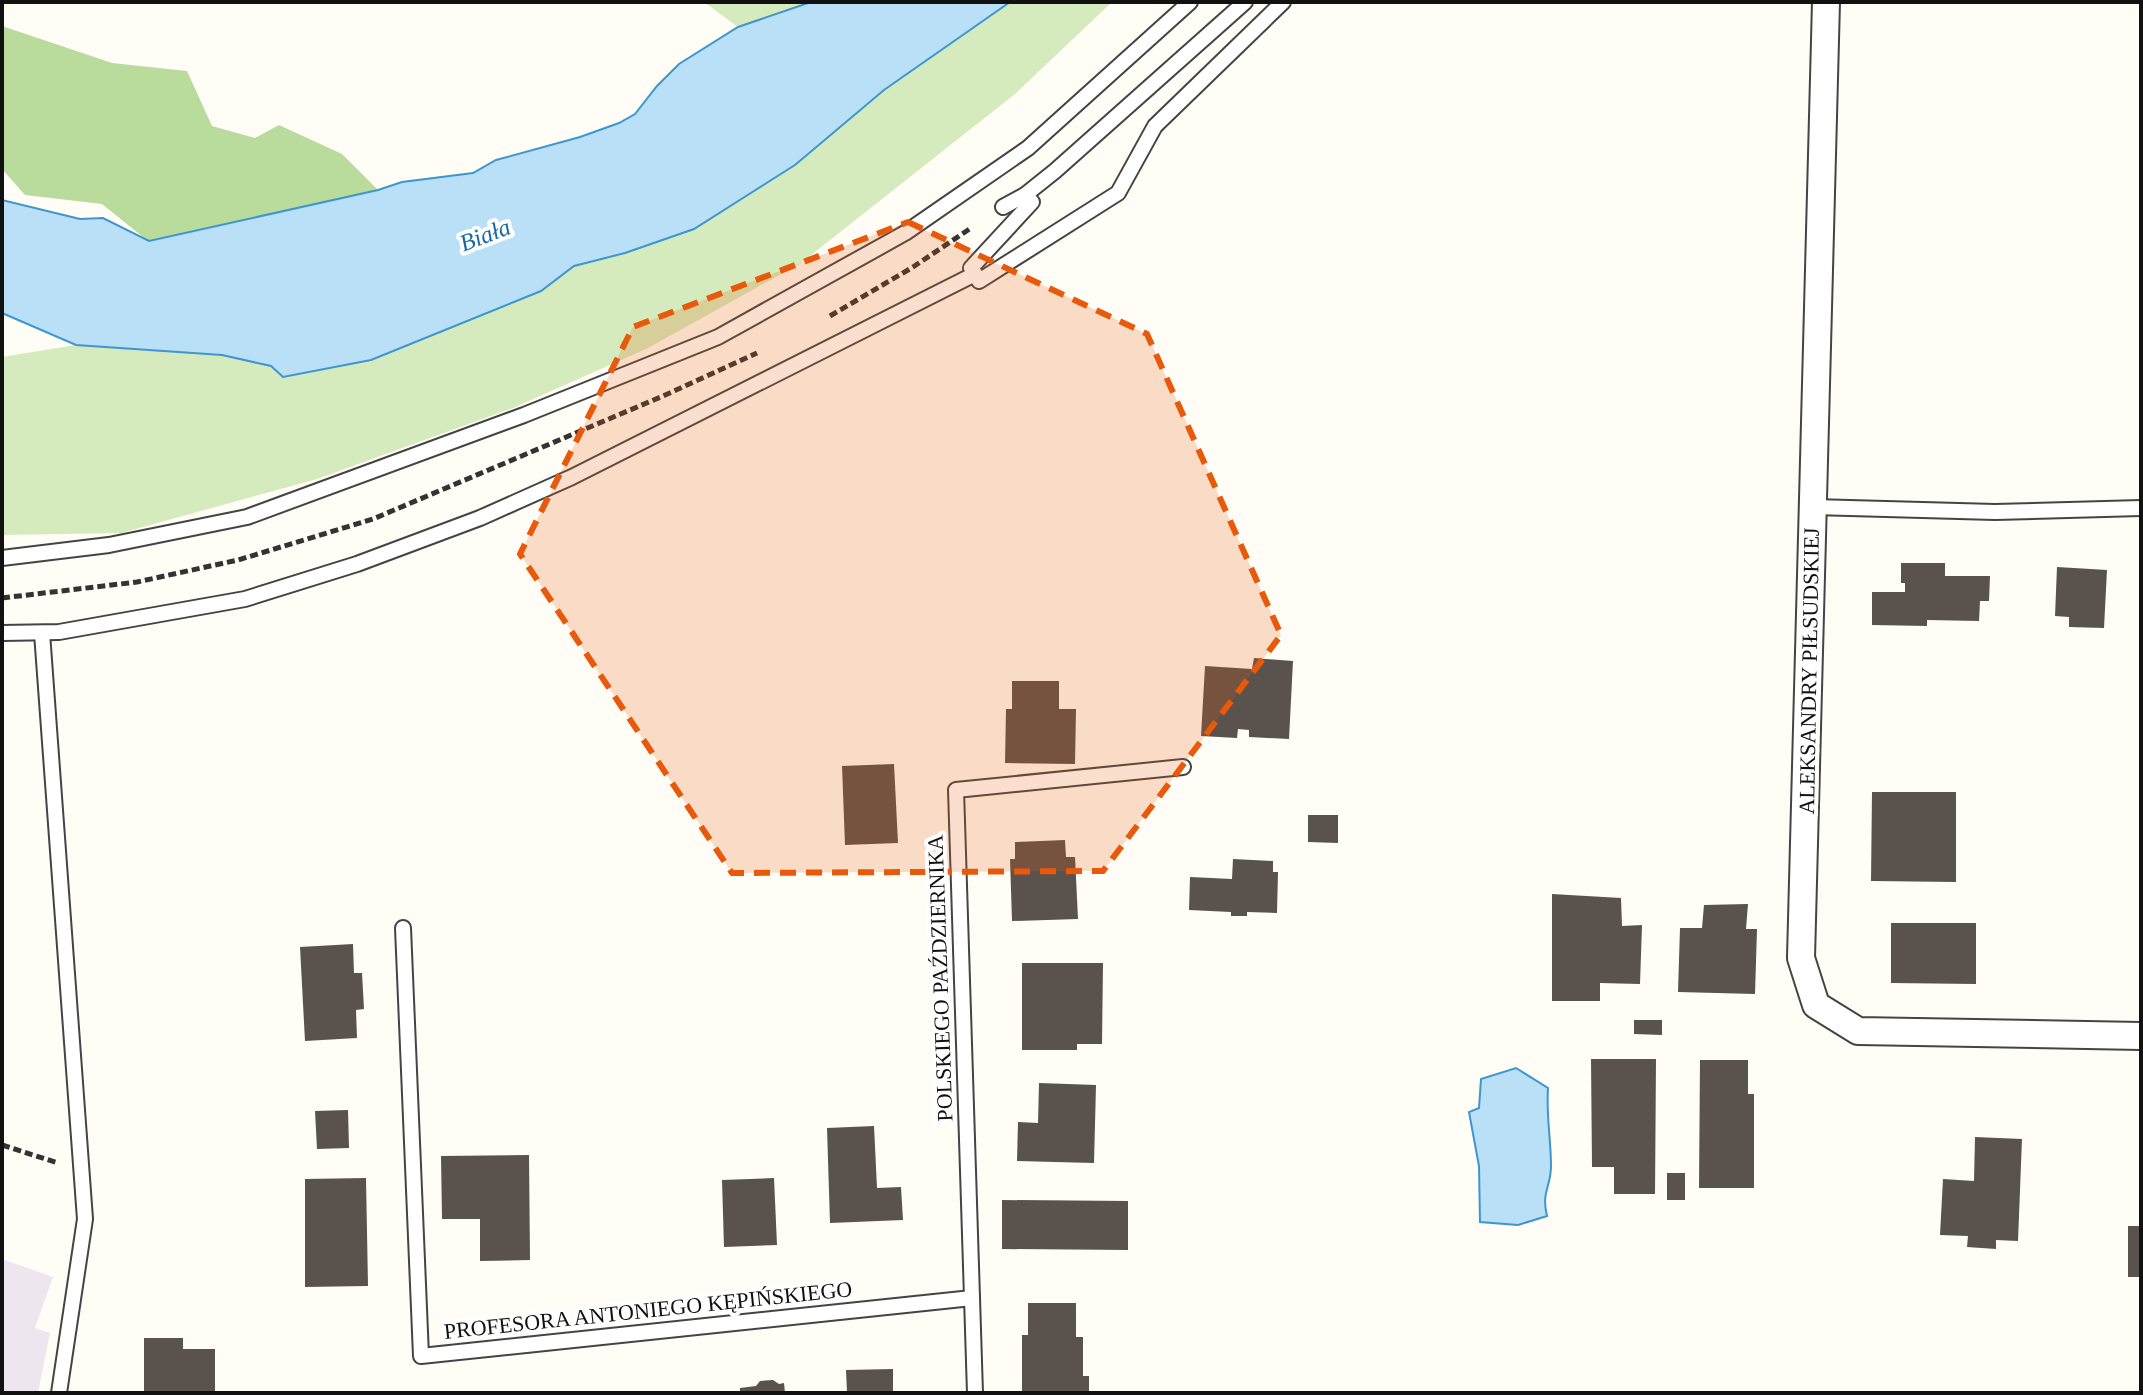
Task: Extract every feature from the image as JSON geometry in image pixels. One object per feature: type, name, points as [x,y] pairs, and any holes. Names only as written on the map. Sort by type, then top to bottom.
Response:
[{"type":"street","name":"ALEKSANDRY PIŁSUDSKIEJ","points":[[1826,2],[1801,958],[1816,1005],[1858,1031],[2141,1036]]},
{"type":"lane","points":[[2,558],[109,545],[247,517],[524,415],[718,337],[905,233],[1028,148],[1190,2]]},
{"type":"lane","points":[[1003,207],[1025,195],[1202,43],[1245,2]]},
{"type":"lane","points":[[1025,195],[1032,202],[971,268],[979,281],[1118,193],[1155,126],[1283,2]]},
{"type":"lane","points":[[2,633],[42,633],[245,599],[357,564],[480,518],[572,477],[975,274]]},
{"type":"lane","points":[[1813,507],[1995,512],[2141,508]]},
{"type":"lane","points":[[42,633],[85,1219],[59,1393]]},
{"type":"lane","name":"POLSKIEGO PAŹDZIERNIKA","points":[[975,1393],[956,790],[1183,767]]},
{"type":"lane","name":"PROFESORA ANTONIEGO KĘPIŃSKIEGO","points":[[403,928],[421,1356],[972,1298]]},
{"type":"path","points":[[2,1145],[81,1171]]},
{"type":"highlighted area","points":[[908,222],[1147,334],[1281,635],[1103,871],[732,873],[520,554],[633,327]]},
{"type":"shaded area","points":[[2,1259],[53,1277],[35,1328],[50,1333],[38,1393],[2,1393]]},
{"type":"green space","points":[[704,2],[811,2],[738,27]]},
{"type":"green space","points":[[1010,2],[1112,2],[1015,94],[801,263],[648,348],[513,408],[317,479],[121,533],[2,535],[2,357],[76,345],[188,351],[271,366],[283,377],[540,291],[574,266],[625,253],[694,229],[795,165],[884,90]]},
{"type":"green space","points":[[2,26],[112,63],[187,71],[212,126],[255,138],[279,125],[342,154],[378,190],[148,241],[102,204],[25,195],[2,169]]},
{"type":"water","name":"Biała","points":[[811,2],[1010,2],[884,90],[795,165],[694,229],[625,253],[574,266],[541,291],[371,360],[283,377],[271,366],[222,355],[76,345],[2,313],[2,200],[80,219],[103,218],[149,241],[402,182],[473,173],[496,160],[619,123],[635,114],[679,64],[738,27]]},
{"type":"water","points":[[1516,1068],[1548,1088],[1551,1173],[1545,1201],[1547,1216],[1518,1225],[1480,1222],[1479,1166],[1469,1112],[1479,1108],[1481,1079]]},
{"type":"building","points":[[1901,563],[1945,563],[1945,576],[1990,576],[1989,601],[1980,601],[1979,621],[1927,620],[1927,626],[1872,625],[1872,592],[1905,592],[1905,583],[1901,583]]},
{"type":"building","points":[[2057,567],[2107,570],[2104,628],[2069,627],[2069,617],[2055,616]]},
{"type":"building","points":[[1254,658],[1293,661],[1289,739],[1249,737],[1249,730],[1238,729],[1237,738],[1201,736],[1205,666],[1252,669]]},
{"type":"building","points":[[1012,681],[1059,681],[1059,709],[1076,709],[1075,764],[1005,763],[1006,709],[1012,709]]},
{"type":"building","points":[[894,764],[898,843],[845,845],[842,766]]},
{"type":"building","points":[[1872,792],[1956,792],[1956,882],[1871,881]]},
{"type":"building","points":[[1308,815],[1338,815],[1338,843],[1308,842]]},
{"type":"building","points":[[1065,840],[1066,857],[1075,857],[1078,919],[1012,921],[1010,859],[1015,859],[1015,842]]},
{"type":"building","points":[[1233,859],[1273,861],[1273,872],[1278,872],[1277,913],[1247,912],[1247,916],[1231,916],[1231,912],[1189,910],[1190,877],[1232,879]]},
{"type":"building","points":[[1552,894],[1621,898],[1622,926],[1642,925],[1640,984],[1600,983],[1600,1001],[1552,1001]]},
{"type":"building","points":[[1748,904],[1746,929],[1757,929],[1755,994],[1678,992],[1680,928],[1702,928],[1704,905]]},
{"type":"building","points":[[1891,923],[1976,923],[1976,984],[1891,983]]},
{"type":"building","points":[[353,944],[354,973],[362,973],[364,1009],[356,1010],[357,1038],[305,1041],[300,947]]},
{"type":"building","points":[[1022,963],[1103,963],[1102,1044],[1077,1044],[1077,1050],[1022,1050]]},
{"type":"building","points":[[1634,1020],[1662,1020],[1662,1035],[1634,1034]]},
{"type":"building","points":[[1591,1059],[1656,1059],[1655,1194],[1614,1194],[1614,1167],[1592,1167]]},
{"type":"building","points":[[1700,1060],[1748,1060],[1748,1094],[1754,1094],[1754,1188],[1699,1188]]},
{"type":"building","points":[[1039,1083],[1096,1085],[1094,1163],[1017,1161],[1018,1122],[1038,1123]]},
{"type":"building","points":[[348,1110],[349,1148],[317,1149],[315,1111]]},
{"type":"building","points":[[874,1126],[877,1188],[901,1187],[903,1220],[830,1223],[827,1128]]},
{"type":"building","points":[[1975,1137],[2022,1139],[2018,1241],[1996,1240],[1996,1249],[1967,1247],[1968,1236],[1940,1235],[1943,1179],[1974,1181]]},
{"type":"building","points":[[529,1155],[530,1260],[480,1261],[480,1219],[442,1219],[441,1156]]},
{"type":"building","points":[[1667,1173],[1685,1173],[1685,1200],[1667,1200]]},
{"type":"building","points":[[366,1178],[368,1286],[305,1287],[305,1179]]},
{"type":"building","points":[[774,1178],[777,1245],[724,1247],[722,1180]]},
{"type":"building","points":[[1002,1200],[1128,1201],[1128,1250],[1002,1249]]},
{"type":"building","points":[[2128,1226],[2141,1226],[2141,1277],[2128,1277]]},
{"type":"building","points":[[1028,1303],[1076,1303],[1076,1337],[1083,1337],[1083,1376],[1089,1376],[1089,1393],[1022,1393],[1022,1335],[1028,1335]]},
{"type":"building","points":[[144,1338],[183,1338],[183,1349],[215,1349],[215,1393],[144,1393]]},
{"type":"building","points":[[893,1369],[893,1393],[847,1393],[846,1370]]},
{"type":"building","points":[[773,1380],[784,1383],[785,1393],[740,1393],[740,1388]]}]
